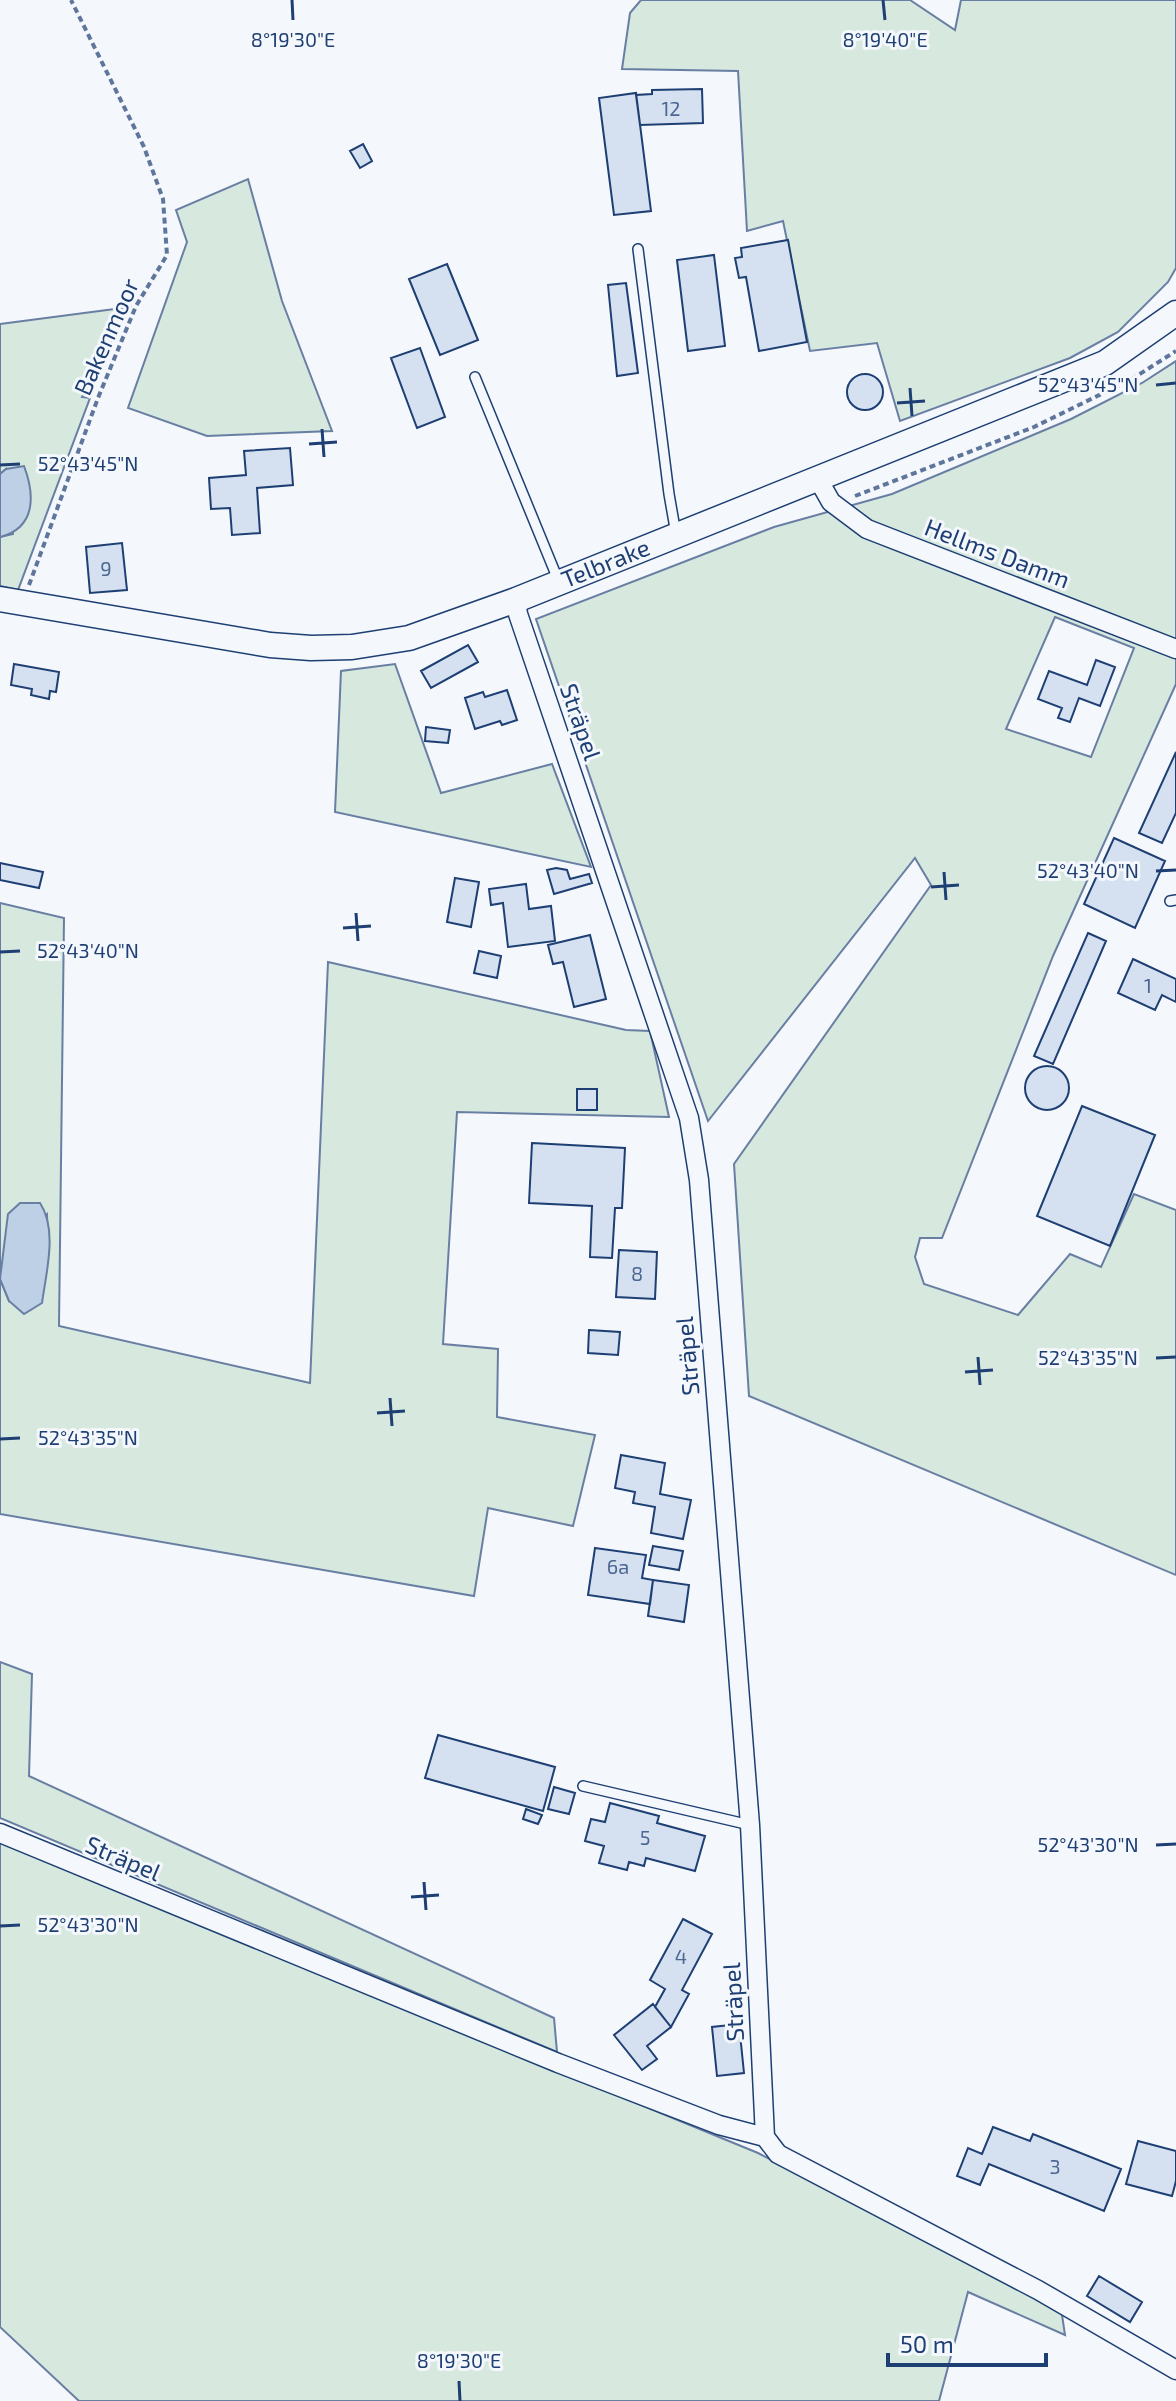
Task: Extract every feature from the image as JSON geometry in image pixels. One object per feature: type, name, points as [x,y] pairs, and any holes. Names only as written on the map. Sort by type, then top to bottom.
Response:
[{"type":"street","name":"Telbrake","points":[[11,601],[270,645],[352,647],[409,638],[516,600],[1105,363],[1176,313]]},
{"type":"street","name":"Hellms Damm","points":[[818,479],[831,502],[867,529],[1176,649]]},
{"type":"street","name":"Sträpel","points":[[516,600],[518,614],[689,1118],[699,1180],[750,1825],[765,2137],[778,2154],[1038,2290],[1176,2370]]},
{"type":"street","name":"Sträpel","points":[[0,1833],[543,2057],[719,2125],[765,2137]]},
{"type":"lane","points":[[638,249],[676,534]]},
{"type":"lane","points":[[475,377],[559,582]]},
{"type":"lane","points":[[583,1786],[750,1825]]},
{"type":"path","name":"Bakenmoor","points":[[11,601],[136,306],[167,255],[163,199],[149,160],[71,0]]},
{"type":"shaded area","points":[[641,0],[910,0],[955,30],[961,0],[1176,0],[1176,268],[1168,282],[1118,332],[1070,358],[900,421],[877,343],[810,351],[783,221],[747,231],[738,71],[622,69],[630,13]]},
{"type":"shaded area","points":[[248,179],[282,301],[332,431],[207,436],[128,408],[187,242],[176,210]]},
{"type":"shaded area","points":[[130,307],[82,397],[90,398],[18,590],[0,586],[0,537],[13,534],[6,469],[0,474],[0,324]]},
{"type":"shaded area","points":[[1176,361],[1176,684],[1053,956],[942,1238],[920,1238],[915,1257],[924,1284],[1018,1315],[1070,1254],[1101,1267],[1134,1194],[1176,1210],[1176,1575],[749,1396],[734,1164],[931,885],[915,858],[708,1121],[536,619],[774,527],[892,494],[1071,419],[1142,383]],"holes":[[[1055,617],[1134,648],[1091,757],[1006,729]]]},
{"type":"shaded area","points":[[395,664],[441,793],[552,764],[591,867],[335,812],[341,671]]},
{"type":"shaded area","points":[[0,903],[64,918],[59,1326],[310,1383],[328,962],[626,1030],[650,1031],[669,1117],[457,1112],[443,1344],[498,1349],[497,1417],[595,1435],[573,1526],[488,1508],[474,1596],[0,1514],[0,1279],[9,1301],[48,1257],[47,1214],[5,1248],[0,1278]]},
{"type":"shaded area","points":[[0,1662],[32,1674],[29,1776],[554,2018],[557,2052],[0,1818]]},
{"type":"shaded area","points":[[0,1842],[758,2153],[1061,2308],[1065,2335],[968,2292],[939,2401],[79,2401],[0,2327]]},
{"type":"water","points":[[24,466],[30,488],[30,509],[20,526],[0,537],[0,474],[6,469]]},
{"type":"water","points":[[20,1203],[40,1203],[50,1239],[42,1303],[24,1314],[9,1301],[0,1279],[8,1214]]},
{"type":"building","points":[[702,89],[703,123],[640,125],[636,95],[652,94],[652,90]]},
{"type":"building","points":[[636,93],[651,211],[614,215],[599,98]]},
{"type":"building","points":[[363,144],[372,161],[360,168],[350,151]]},
{"type":"building","points":[[788,240],[807,342],[759,351],[746,277],[739,278],[735,258],[742,257],[741,248]]},
{"type":"building","points":[[714,255],[725,346],[688,351],[677,260]]},
{"type":"building","points":[[447,264],[478,340],[440,355],[409,279]]},
{"type":"building","points":[[626,283],[638,373],[617,376],[608,285]]},
{"type":"building","points":[[420,348],[445,417],[417,428],[391,358]]},
{"type":"building","points":[[865,374],[878,379],[883,392],[878,405],[865,410],[852,405],[847,392],[852,379]]},
{"type":"building","points":[[290,448],[293,485],[257,488],[260,533],[232,535],[230,508],[211,509],[209,478],[246,475],[244,451]]},
{"type":"building","points":[[122,543],[127,590],[90,593],[86,547]]},
{"type":"building","points":[[468,645],[478,662],[431,688],[421,671]]},
{"type":"building","points":[[1096,660],[1115,667],[1100,706],[1079,698],[1070,722],[1058,718],[1062,708],[1038,699],[1049,671],[1087,685]]},
{"type":"building","points":[[14,664],[59,672],[56,692],[50,691],[49,699],[31,695],[32,689],[11,685]]},
{"type":"building","points":[[507,690],[517,720],[502,725],[500,721],[475,729],[465,698],[483,692],[485,697]]},
{"type":"building","points":[[426,727],[450,730],[448,743],[425,741]]},
{"type":"building","points":[[1176,752],[1176,813],[1162,843],[1139,833]]},
{"type":"building","points":[[1114,838],[1165,861],[1135,928],[1084,904]]},
{"type":"building","points":[[0,863],[43,872],[39,888],[0,880]]},
{"type":"building","points":[[547,870],[567,870],[570,879],[589,874],[592,883],[554,894]]},
{"type":"building","points":[[455,878],[479,882],[471,927],[447,922]]},
{"type":"building","points":[[526,884],[529,909],[551,906],[555,941],[508,947],[503,903],[491,905],[489,889]]},
{"type":"building","points":[[1088,933],[1106,941],[1053,1064],[1034,1056]]},
{"type":"building","points":[[590,935],[606,999],[574,1007],[563,962],[553,964],[548,945]]},
{"type":"building","points":[[479,951],[501,956],[497,978],[474,973]]},
{"type":"building","points":[[1133,959],[1176,979],[1176,1002],[1162,995],[1155,1010],[1118,993]]},
{"type":"building","points":[[1047,1066],[1062,1073],[1069,1088],[1062,1103],[1047,1110],[1032,1103],[1025,1088],[1032,1073]]},
{"type":"building","points":[[577,1089],[597,1089],[597,1110],[577,1110]]},
{"type":"building","points":[[1082,1106],[1155,1135],[1110,1246],[1037,1216]]},
{"type":"building","points":[[532,1143],[625,1148],[622,1208],[615,1208],[612,1258],[590,1257],[592,1206],[529,1203]]},
{"type":"building","points":[[619,1250],[657,1252],[655,1299],[616,1297]]},
{"type":"building","points":[[589,1330],[620,1332],[618,1355],[588,1353]]},
{"type":"building","points":[[621,1455],[665,1463],[660,1494],[691,1500],[683,1539],[651,1533],[655,1507],[633,1503],[635,1492],[615,1488]]},
{"type":"building","points":[[653,1546],[683,1551],[679,1570],[649,1565]]},
{"type":"building","points":[[595,1548],[646,1555],[642,1578],[653,1580],[650,1604],[588,1595]]},
{"type":"building","points":[[653,1580],[689,1585],[684,1622],[648,1616]]},
{"type":"building","points":[[438,1735],[555,1767],[543,1811],[425,1778]]},
{"type":"building","points":[[554,1787],[575,1793],[569,1814],[548,1809]]},
{"type":"building","points":[[610,1803],[659,1816],[657,1823],[705,1836],[695,1871],[646,1858],[644,1866],[629,1862],[627,1870],[599,1863],[604,1846],[585,1841],[591,1819],[605,1822]]},
{"type":"building","points":[[526,1809],[542,1815],[538,1824],[523,1819]]},
{"type":"building","points":[[683,1919],[712,1934],[682,1990],[689,1994],[671,2027],[655,2007],[665,1989],[650,1980]]},
{"type":"building","points":[[653,2004],[671,2027],[647,2046],[657,2059],[642,2070],[614,2035]]},
{"type":"building","points":[[739,2024],[744,2073],[717,2076],[712,2027]]},
{"type":"building","points":[[993,2127],[1030,2141],[1033,2134],[1121,2169],[1104,2211],[989,2164],[980,2185],[957,2176],[968,2148],[982,2154]]},
{"type":"building","points":[[1138,2141],[1176,2151],[1176,2181],[1172,2196],[1126,2184]]},
{"type":"building","points":[[1099,2276],[1142,2302],[1130,2322],[1087,2296]]}]
